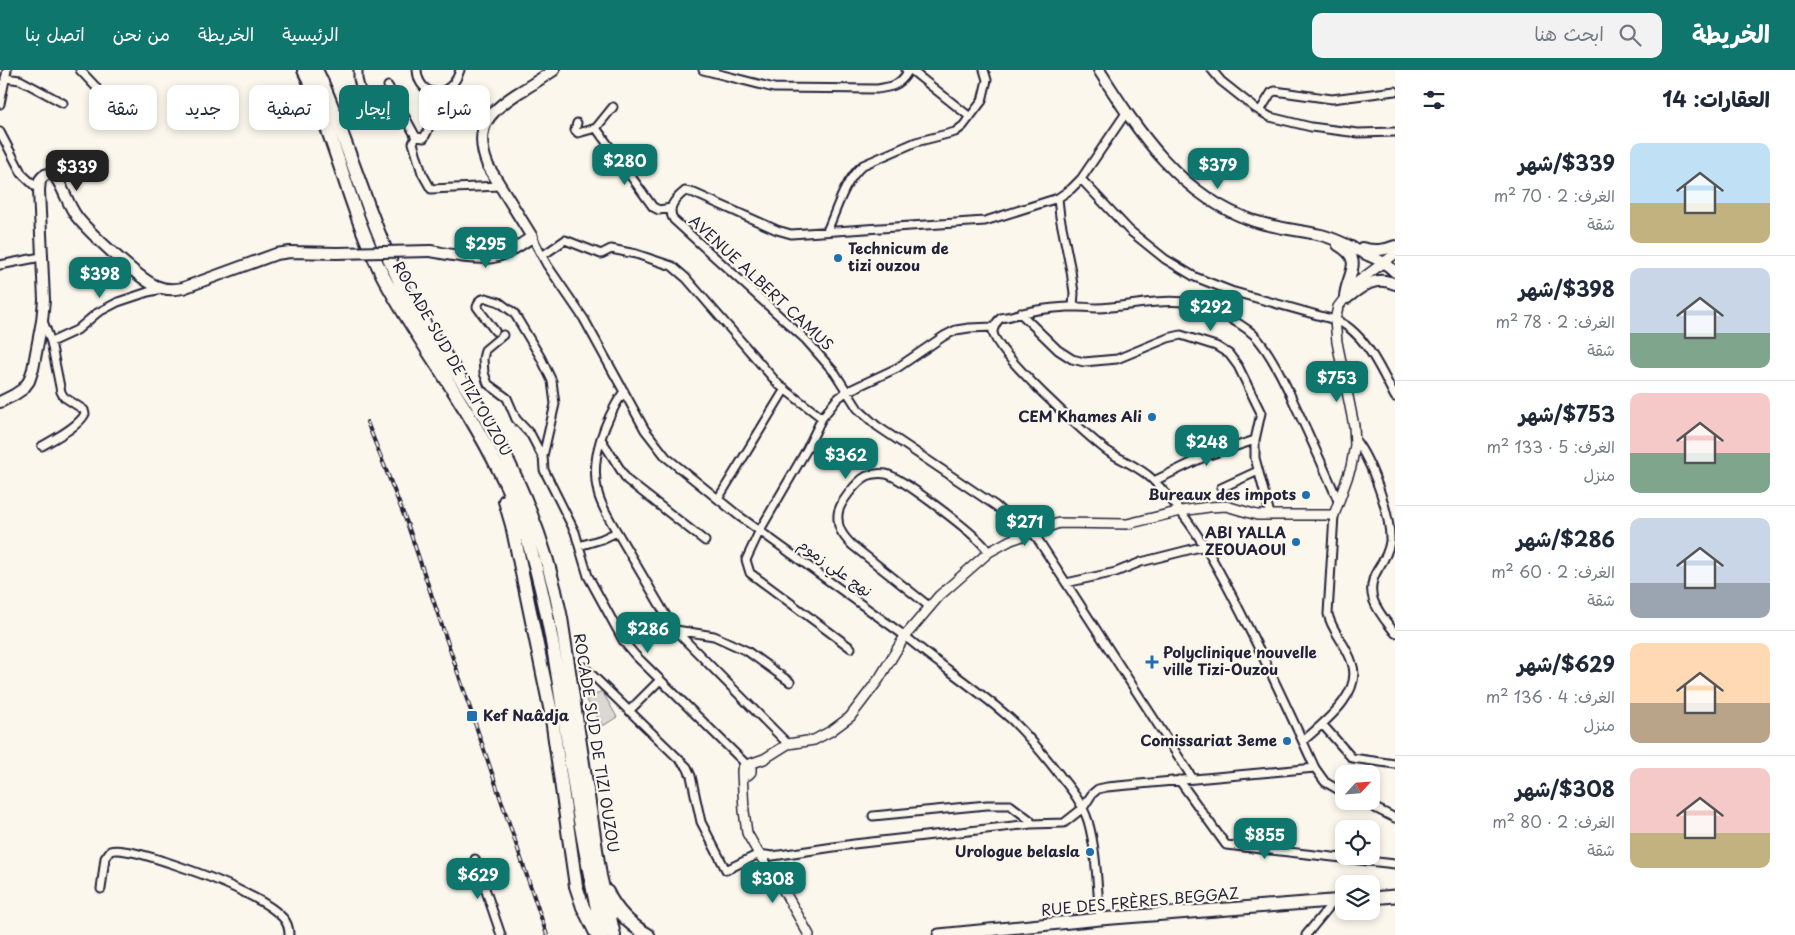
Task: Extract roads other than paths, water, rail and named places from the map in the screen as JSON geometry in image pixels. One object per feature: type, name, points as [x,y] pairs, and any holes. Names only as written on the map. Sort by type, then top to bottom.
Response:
[{"type":"highway","points":[[295,70],[304,85]]},
{"type":"highway","name":"ROCADE SUD DE TIZI OUZOU","points":[[313,71],[317,85]]},
{"type":"highway","name":"ROCADE SUD DE TIZI OUZOU","points":[[313,71],[333,109],[382,242],[400,282],[434,340],[487,422],[512,472],[542,545],[554,585],[561,618],[600,876],[614,935]]},
{"type":"highway","name":"ROCADE SUD DE TIZI OUZOU","points":[[329,130],[355,206],[382,274],[414,330],[460,400],[487,448],[516,510],[531,550],[541,588],[585,852],[602,935]]},
{"type":"highway","points":[[487,448],[512,525],[551,712],[576,886],[596,935]]},
{"type":"highway","points":[[600,876],[618,910],[633,926],[648,935]]},
{"type":"main road","points":[[0,402],[23,389],[29,381],[33,369],[44,300],[39,190],[40,180],[43,176],[52,174],[55,176],[72,209],[88,229],[145,279],[163,289],[173,290],[191,286],[276,254],[290,252],[430,251],[462,256],[492,257],[514,250],[532,237],[488,166],[483,154],[482,132],[486,121],[502,104],[554,70]]},
{"type":"main road","points":[[1099,70],[1126,113],[1160,155],[1181,178],[1214,203],[1253,220],[1277,227],[1322,235],[1351,246],[1388,265],[1395,282]]},
{"type":"main road","points":[[1322,235],[1350,254],[1354,264],[1346,298]]},
{"type":"main road","points":[[1351,246],[1376,251],[1386,250],[1395,246]]},
{"type":"main road","points":[[1346,298],[1366,284],[1375,281],[1395,282]]},
{"type":"main road","points":[[1380,897],[1395,896]]},
{"type":"main road","name":"RUE DES FRÈRES BEGGAZ","points":[[939,935],[1100,919],[1335,900]]},
{"type":"street","points":[[0,104],[7,70]]},
{"type":"street","points":[[80,70],[94,85]]},
{"type":"street","points":[[358,70],[359,85]]},
{"type":"street","points":[[417,70],[423,85]]},
{"type":"street","points":[[453,85],[457,80],[460,70]]},
{"type":"street","points":[[703,70],[774,88],[877,89],[893,87],[902,81],[907,73],[906,70]]},
{"type":"street","points":[[911,70],[970,117]]},
{"type":"street","points":[[827,231],[848,183],[856,171],[863,165],[916,142],[955,132],[963,126],[982,101],[987,80],[984,70]]},
{"type":"street","points":[[1212,70],[1221,81],[1260,111],[1280,119],[1324,129],[1358,133],[1395,132]]},
{"type":"street","points":[[6,78],[20,80],[63,103]]},
{"type":"street","points":[[1260,111],[1271,93],[1275,91],[1332,99],[1395,91]]},
{"type":"street","points":[[577,123],[575,130],[578,133],[596,128],[613,107]]},
{"type":"street","name":"AVENUE ALBERT CAMUS","points":[[1022,536],[1009,518],[996,506],[877,426],[858,409],[835,373],[806,340],[674,220],[670,208],[685,191],[694,193],[777,230],[791,234],[985,221],[1058,198],[1071,189],[1081,179],[1126,113]]},
{"type":"street","points":[[409,124],[416,137]]},
{"type":"street","points":[[596,128],[653,207],[658,210],[670,208]]},
{"type":"street","points":[[416,137],[424,138],[429,130]]},
{"type":"street","points":[[0,132],[22,174],[39,190]]},
{"type":"street","points":[[416,137],[413,143],[422,173],[431,189],[500,186]]},
{"type":"street","points":[[1081,179],[1129,230],[1165,259],[1195,277],[1231,291],[1336,320],[1350,327],[1369,351],[1395,398]]},
{"type":"street","points":[[1058,198],[1060,218],[1072,271],[1073,307]]},
{"type":"street","name":"نهج علي زموم","points":[[532,237],[542,256],[584,319],[646,430],[666,456],[718,499],[985,697],[1013,722],[1072,789],[1088,821],[1093,846],[1100,919]]},
{"type":"street","points":[[542,256],[565,240],[601,254],[611,249],[636,254],[672,266],[686,278],[784,389],[822,418]]},
{"type":"street","points":[[1303,740],[1322,724],[1345,699],[1352,687],[1354,675],[1353,664],[1331,625],[1328,614],[1334,515],[1354,456],[1355,440],[1337,342],[1336,320],[1338,307],[1356,283],[1388,265],[1395,254]]},
{"type":"street","points":[[0,264],[41,257]]},
{"type":"street","points":[[51,342],[77,330],[97,313],[118,302],[163,289]]},
{"type":"street","points":[[494,331],[477,307],[480,300],[486,298],[499,302],[514,313],[541,358],[552,381],[555,404],[542,456]]},
{"type":"street","points":[[1335,788],[1325,782],[1316,768],[1276,681],[1237,605],[1204,546],[1181,511],[1150,476],[1108,451],[1057,407],[1014,364],[997,343],[993,334],[994,327],[1001,318],[1020,313],[1073,307],[1097,308],[1187,302],[1207,309],[1244,327],[1255,336],[1280,374],[1339,503]]},
{"type":"street","points":[[1020,313],[1058,350],[1072,359],[1084,362],[1117,359],[1168,338],[1181,335],[1216,346],[1229,354],[1238,366],[1260,413],[1255,440],[1255,458],[1270,514]]},
{"type":"street","points":[[42,321],[51,342],[60,392],[84,410],[85,414],[83,418],[42,446]]},
{"type":"street","points":[[851,648],[750,573],[746,560],[760,530],[822,418],[837,398],[897,368],[956,330],[994,327]]},
{"type":"street","points":[[503,335],[485,350],[483,360],[488,384],[507,398],[516,419],[532,435],[542,456],[544,470],[574,532],[588,576],[624,642],[660,680],[733,749],[747,769],[743,789],[747,832],[809,935]]},
{"type":"street","points":[[718,499],[784,389]]},
{"type":"street","points":[[624,391],[611,411],[601,439],[594,467],[598,494],[617,532],[676,630],[788,744]]},
{"type":"street","points":[[601,439],[627,480],[705,541]]},
{"type":"street","points":[[1154,481],[1206,456],[1255,440]]},
{"type":"street","points":[[1355,440],[1368,459],[1375,475],[1389,534],[1387,553],[1372,581],[1372,596],[1374,604],[1395,633]]},
{"type":"street","points":[[1221,488],[1258,471]]},
{"type":"street","points":[[930,607],[842,535],[838,525],[840,504],[859,482],[867,476],[878,474],[897,478],[978,539],[989,552]]},
{"type":"street","points":[[747,769],[788,744],[814,740],[831,731],[850,717],[879,679],[905,636],[939,596],[989,552],[1022,536],[1059,523],[1127,524],[1181,511],[1226,506],[1257,515],[1334,515]]},
{"type":"street","points":[[579,546],[617,532]]},
{"type":"street","points":[[1033,532],[1193,779]]},
{"type":"street","points":[[1066,583],[1116,572],[1141,562],[1204,546]]},
{"type":"street","points":[[676,630],[714,636],[747,651],[790,682]]},
{"type":"street","points":[[584,666],[687,768],[691,776],[700,822],[726,870],[759,854],[772,856],[854,844],[1031,824],[1064,823],[1083,808],[1092,794],[1098,789],[1316,768]]},
{"type":"street","points":[[629,710],[660,680]]},
{"type":"street","points":[[1322,724],[1352,758],[1395,764]]},
{"type":"street","points":[[1179,780],[1226,845],[1395,864]]},
{"type":"street","points":[[873,816],[987,805],[1010,805],[1025,816],[1031,824]]},
{"type":"street","points":[[1379,810],[1395,818]]},
{"type":"street","points":[[102,889],[105,858],[110,850],[119,849],[147,856],[240,890],[276,911],[285,919],[290,935]]},
{"type":"street","points":[[475,859],[501,935]]},
{"type":"street","points":[[766,862],[802,935]]},
{"type":"street","points":[[1306,935],[1335,904]]},
{"type":"railway","points":[[367,422],[407,523],[547,935]]},
{"type":"place","name":"Technicum de tizi ouzou","points":[[838,258]]},
{"type":"place","name":"CEM Khames Ali","points":[[1152,417]]},
{"type":"place","name":"Bureaux des impots","points":[[1306,495]]},
{"type":"place","name":"ABI YALLA ZEOUAOUI","points":[[1296,542]]},
{"type":"place","name":"Polyclinique nouvelle ville Tizi-Ouzou","points":[[1152,662]]},
{"type":"place","name":"Kef Naâdja","points":[[472,716]]},
{"type":"place","name":"Comissariat 3eme","points":[[1287,741]]},
{"type":"place","name":"Urologue belasla","points":[[1090,852]]}]
